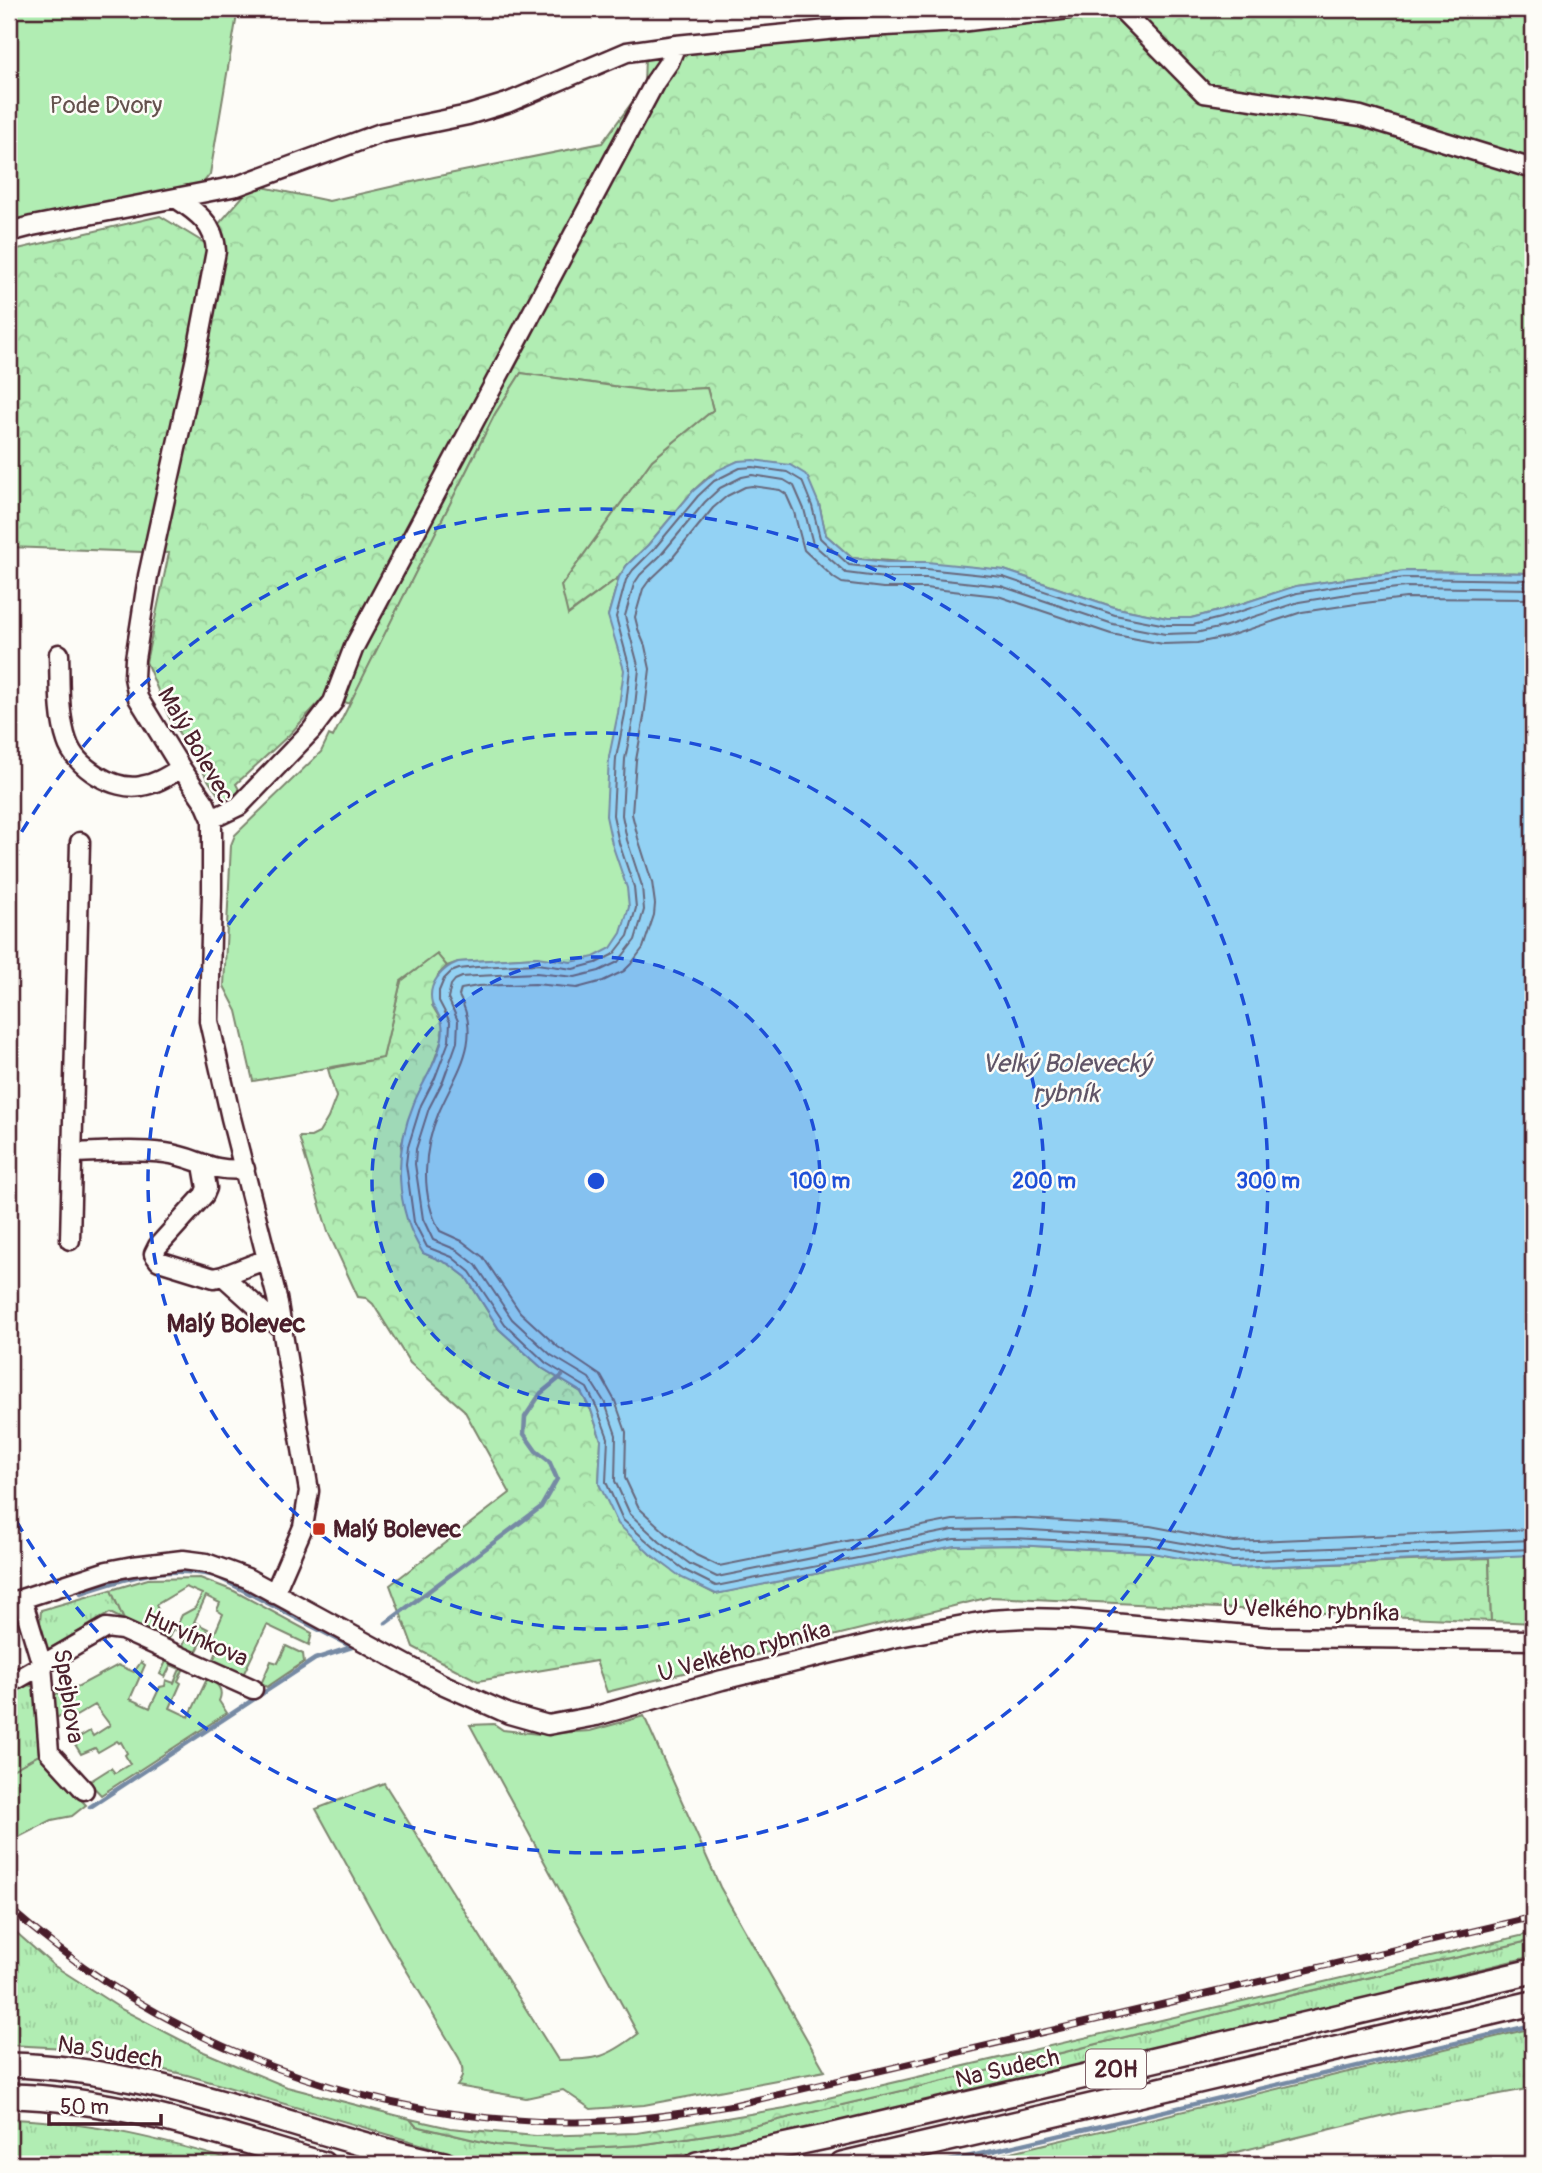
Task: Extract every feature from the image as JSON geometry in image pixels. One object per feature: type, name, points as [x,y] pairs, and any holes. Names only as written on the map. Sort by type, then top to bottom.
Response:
[{"type":"main road","name":"Na Sudech","points":[[697,2164],[794,2145],[1533,1971]]},
{"type":"main road","name":"20H","points":[[842,2164],[1533,2003]]},
{"type":"main road","name":"Na Sudech","points":[[9,2065],[81,2071],[182,2091],[371,2146],[444,2164]]},
{"type":"main road","points":[[9,2096],[76,2101],[124,2110],[222,2134],[323,2164]]},
{"type":"street","points":[[9,232],[237,186],[381,134],[507,103],[627,52],[848,28],[960,22],[1069,9]]},
{"type":"street","points":[[1121,9],[1204,93],[1361,116],[1533,169]]},
{"type":"street","points":[[212,819],[239,806],[311,731],[333,702],[354,647],[676,45]]},
{"type":"street","name":"Malý Bolevec","points":[[177,199],[204,219],[215,241],[216,251],[195,362],[148,576],[134,677],[138,698],[180,768],[205,803],[212,819],[209,1021],[283,1330],[309,1491],[303,1527],[274,1594]]},
{"type":"street","points":[[60,654],[62,719],[66,740],[72,752],[87,767],[122,786],[138,787],[155,783],[180,768]]},
{"type":"street","points":[[70,1240],[80,842]]},
{"type":"street","points":[[72,1153],[166,1153],[229,1171],[245,1169]]},
{"type":"street","points":[[203,1165],[207,1188],[204,1195],[158,1246],[155,1254],[159,1261],[214,1278],[267,1259]]},
{"type":"street","points":[[223,1276],[283,1330]]},
{"type":"street","name":"U Velkého rybníka","points":[[15,1601],[107,1571],[183,1560],[206,1563],[247,1578],[442,1684],[509,1714],[548,1725],[596,1716],[722,1680],[893,1638],[991,1620],[1068,1619],[1269,1637],[1533,1640]]},
{"type":"street","name":"Spejblova","points":[[15,1601],[42,1665],[49,1752],[84,1790]]},
{"type":"street","name":"Hurvínkova","points":[[9,1684],[106,1628],[113,1628],[253,1689]]},
{"type":"green space","name":"Pode Dvory","points":[[9,9],[238,9],[210,174],[203,183],[9,225]]},
{"type":"green space","points":[[854,9],[975,9],[973,17],[855,23]]},
{"type":"green space","points":[[1034,9],[1533,9],[1533,573],[1405,571],[1296,586],[1191,618],[1167,618],[1117,608],[1004,570],[852,558],[826,535],[819,504],[738,461],[710,475],[619,577],[567,615],[561,586],[652,460],[713,410],[707,388],[648,391],[521,373],[495,414],[350,704],[326,695],[289,735],[236,784],[242,795],[226,803],[210,783],[169,717],[146,662],[169,553],[9,547],[9,251],[160,216],[203,242],[244,195],[258,186],[329,201],[602,143],[644,86],[645,56]]},
{"type":"green space","points":[[521,373],[648,391],[707,388],[713,410],[652,460],[561,586],[568,615],[619,577],[608,616],[649,652],[628,986],[537,957],[458,962],[447,966],[437,954],[401,981],[383,1058],[253,1081],[237,1011],[224,986],[231,845],[235,835],[321,752],[329,735],[333,737],[495,414]]},
{"type":"green space","points":[[438,953],[447,966],[438,975],[432,1005],[443,1024],[442,1039],[429,1075],[415,1102],[401,1146],[423,1253],[449,1264],[466,1277],[499,1329],[542,1368],[581,1392],[591,1410],[601,1440],[599,1484],[650,1554],[682,1577],[715,1594],[954,1546],[1014,1545],[1148,1552],[1232,1568],[1489,1558],[1491,1621],[990,1597],[607,1692],[596,1661],[478,1681],[413,1647],[390,1585],[510,1493],[464,1410],[410,1363],[373,1304],[366,1298],[358,1297],[328,1232],[299,1137],[311,1137],[319,1133],[328,1118],[336,1097],[328,1069],[383,1058],[401,981]]},
{"type":"green space","points":[[1533,1405],[1533,1623],[1491,1621],[1489,1558]]},
{"type":"green space","points":[[200,1578],[234,1591],[312,1633],[309,1645],[267,1625],[243,1675],[213,1661],[221,1642],[208,1636],[209,1633],[214,1635],[223,1614],[217,1610],[220,1603],[206,1596],[194,1622],[208,1629],[196,1653],[182,1647],[188,1634],[175,1630],[182,1615],[195,1608],[202,1594],[186,1587],[156,1605],[159,1612],[155,1615],[162,1627],[172,1622],[174,1626],[168,1640],[124,1620],[111,1590],[148,1579]]},
{"type":"green space","points":[[111,1590],[124,1620],[110,1613],[47,1648],[40,1623],[41,1610]]},
{"type":"green space","points":[[286,1646],[303,1654],[304,1662],[267,1687],[261,1684],[271,1661],[278,1663]]},
{"type":"green space","points":[[167,1659],[184,1668],[178,1681],[181,1683],[170,1708],[189,1717],[207,1679],[219,1687],[219,1701],[227,1713],[101,1795],[89,1782],[111,1768],[115,1773],[130,1764],[125,1755],[127,1753],[121,1742],[117,1741],[98,1752],[95,1748],[81,1754],[68,1733],[73,1730],[78,1738],[90,1731],[93,1736],[110,1725],[95,1705],[71,1719],[66,1712],[55,1719],[53,1696],[71,1686],[77,1687],[118,1665],[134,1672],[141,1662],[145,1665],[130,1699],[150,1708],[160,1687],[165,1686],[166,1680],[174,1683],[180,1669],[171,1665],[165,1677],[160,1674]]},
{"type":"green space","points":[[24,1684],[35,1687],[39,1755],[9,1772],[9,1693]]},
{"type":"green space","points":[[644,1716],[720,1887],[825,2071],[644,2105],[591,2109],[563,2090],[526,2098],[457,2086],[463,2072],[459,2058],[386,1936],[316,1809],[384,1783],[558,2060],[601,2056],[638,2034],[470,1725],[494,1724],[503,1730],[539,1734],[590,1731]]},
{"type":"green space","points":[[39,1755],[86,1805],[72,1816],[52,1820],[9,1842],[9,1772]]},
{"type":"green space","points":[[9,1926],[53,1965],[123,2010],[204,2052],[287,2087],[410,2119],[416,2126],[496,2145],[556,2150],[639,2145],[732,2131],[1297,1994],[1533,1940],[1533,1956],[1431,1981],[1430,1984],[806,2130],[689,2154],[565,2164],[454,2154],[187,2075],[66,2048],[9,2045]]},
{"type":"green space","points":[[1533,1933],[1533,1940],[1297,1994],[732,2131],[639,2145],[556,2150],[496,2145],[416,2126],[410,2119],[450,2128],[536,2136],[637,2133],[785,2108]]},
{"type":"green space","points":[[1533,2028],[1533,2088],[1402,2112],[1187,2164],[961,2164]]},
{"type":"green space","points":[[9,2119],[98,2128],[244,2164],[9,2164]]},
{"type":"water","name":"Velký Bolevecký rybník","points":[[753,460],[790,465],[805,474],[819,504],[826,535],[852,558],[1004,570],[1117,608],[1167,618],[1191,618],[1296,586],[1405,571],[1533,573],[1533,1555],[1232,1568],[1148,1552],[1014,1545],[954,1546],[716,1594],[682,1578],[650,1554],[618,1524],[599,1484],[601,1440],[591,1410],[581,1392],[542,1368],[499,1329],[466,1277],[449,1264],[423,1253],[413,1236],[402,1198],[400,1160],[407,1121],[442,1038],[441,1021],[432,1004],[434,983],[446,968],[458,962],[537,957],[571,962],[594,957],[611,948],[621,933],[629,907],[627,888],[606,816],[609,757],[624,670],[608,616],[619,577],[627,565],[648,545],[693,491],[718,470],[738,461]]},
{"type":"waterway","points":[[386,1623],[541,1507],[557,1479],[549,1461],[536,1451],[524,1434],[525,1417],[541,1393],[562,1376]]},
{"type":"waterway","points":[[81,1593],[147,1574],[179,1572],[216,1576],[352,1647]]},
{"type":"waterway","points":[[90,1807],[315,1659],[352,1647]]},
{"type":"waterway","points":[[937,2164],[1533,2025]]},
{"type":"railway","points":[[9,1908],[70,1957],[134,1999],[202,2036],[273,2067],[346,2091],[422,2108],[498,2119],[576,2122],[656,2116],[734,2105],[1533,1917]]},
{"type":"place","name":"Malý Bolevec","points":[[319,1529]]},
{"type":"district","name":"Malý Bolevec","points":[[236,1323]]}]
